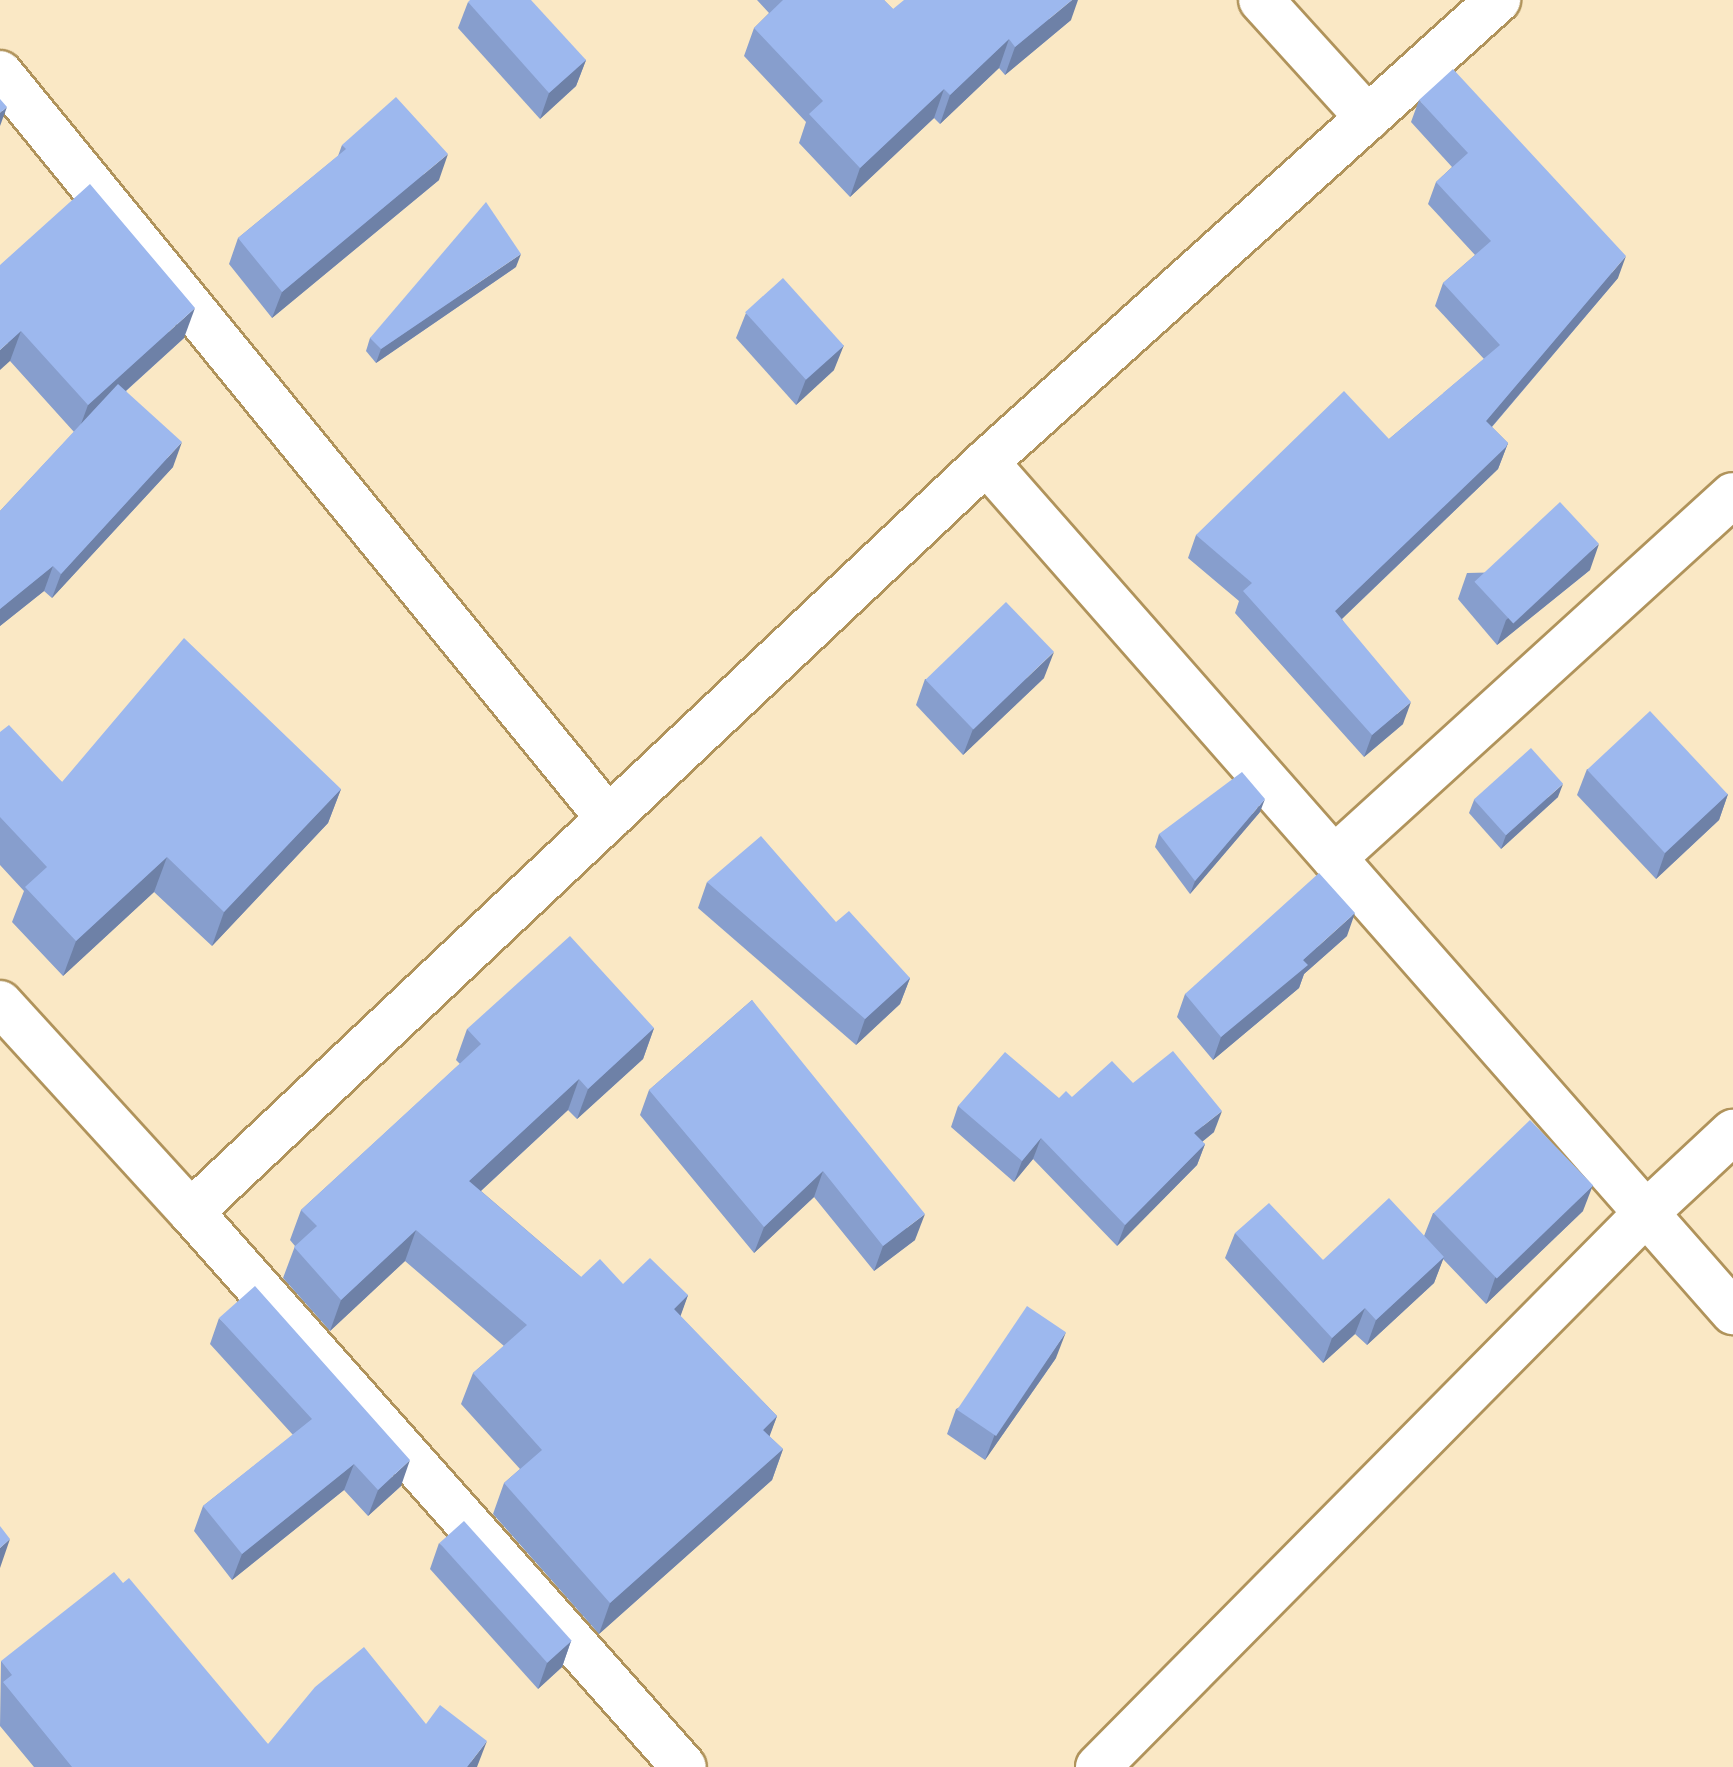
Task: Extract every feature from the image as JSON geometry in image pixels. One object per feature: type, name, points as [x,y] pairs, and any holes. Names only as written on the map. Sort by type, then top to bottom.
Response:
[{"type":"street","points":[[1261,0],[1368,118]]},
{"type":"street","points":[[191,1212],[986,462],[1498,0]]},
{"type":"street","points":[[0,73],[608,818]]},
{"type":"street","points":[[986,462],[1733,1312]]},
{"type":"street","points":[[1334,858],[1733,495]]},
{"type":"street","points":[[0,1003],[191,1212],[684,1767]]},
{"type":"street","points":[[1098,1767],[1646,1213],[1733,1132]]},
{"type":"building","points":[[531,0],[586,60],[549,93],[468,2]]},
{"type":"building","points":[[783,0],[884,0],[893,9],[904,0],[1072,0],[1015,47],[1009,39],[950,95],[944,89],[860,168],[809,114],[823,101],[754,28]]},
{"type":"building","points":[[1453,69],[1626,256],[1486,421],[1508,443],[1506,447],[1335,611],[1411,702],[1372,735],[1243,591],[1252,583],[1196,535],[1344,391],[1389,439],[1500,345],[1443,283],[1491,241],[1436,182],[1468,153],[1419,100]]},
{"type":"building","points":[[396,97],[448,154],[282,292],[238,238],[346,149],[342,145]]},
{"type":"building","points":[[0,99],[7,107],[0,113]]},
{"type":"building","points":[[90,184],[195,308],[88,405],[21,331],[0,350],[0,265]]},
{"type":"building","points":[[486,202],[521,254],[381,349],[370,338]]},
{"type":"building","points":[[783,278],[844,346],[806,380],[745,312]]},
{"type":"building","points":[[118,384],[182,442],[61,574],[53,566],[0,609],[0,511]]},
{"type":"building","points":[[1560,502],[1599,544],[1513,623],[1474,582]]},
{"type":"building","points":[[1006,602],[1054,652],[973,729],[925,680]]},
{"type":"building","points":[[184,638],[341,789],[224,912],[167,857],[76,941],[25,887],[47,867],[0,817],[0,732],[9,725],[62,782]]},
{"type":"building","points":[[1650,711],[1728,794],[1665,853],[1587,770]]},
{"type":"building","points":[[1531,748],[1563,784],[1506,835],[1474,800]]},
{"type":"building","points":[[1242,772],[1265,799],[1195,881],[1159,834]]},
{"type":"building","points":[[761,836],[836,922],[849,911],[910,978],[865,1019],[707,882]]},
{"type":"building","points":[[1319,873],[1355,913],[1303,960],[1308,965],[1221,1037],[1185,994]]},
{"type":"building","points":[[570,936],[654,1028],[588,1089],[579,1079],[469,1181],[581,1277],[600,1259],[623,1284],[650,1258],[688,1295],[674,1309],[777,1416],[763,1430],[783,1449],[610,1603],[504,1483],[542,1450],[473,1373],[527,1325],[416,1230],[341,1300],[294,1247],[317,1226],[301,1210],[481,1044],[467,1029]]},
{"type":"building","points":[[752,1000],[925,1214],[883,1246],[823,1171],[764,1227],[649,1090]]},
{"type":"building","points":[[1173,1051],[1222,1111],[1194,1133],[1205,1144],[1125,1225],[1041,1138],[1022,1161],[958,1106],[1005,1052],[1059,1098],[1066,1091],[1072,1097],[1112,1061],[1133,1083]]},
{"type":"building","points":[[1530,1120],[1593,1185],[1497,1279],[1434,1213]]},
{"type":"building","points":[[1389,1198],[1444,1257],[1376,1320],[1365,1308],[1332,1338],[1235,1233],[1269,1203],[1323,1260]]},
{"type":"building","points":[[255,1286],[410,1460],[378,1490],[354,1464],[242,1554],[203,1506],[312,1419],[219,1318]]},
{"type":"building","points":[[1027,1306],[1066,1332],[996,1436],[957,1410]]},
{"type":"building","points":[[464,1521],[572,1641],[547,1663],[439,1543]]},
{"type":"building","points":[[0,1526],[10,1539],[0,1548]]},
{"type":"building","points":[[114,1572],[123,1583],[129,1578],[268,1744],[315,1687],[364,1647],[426,1724],[440,1705],[487,1741],[467,1767],[72,1767],[3,1682],[12,1675],[1,1661]]}]
